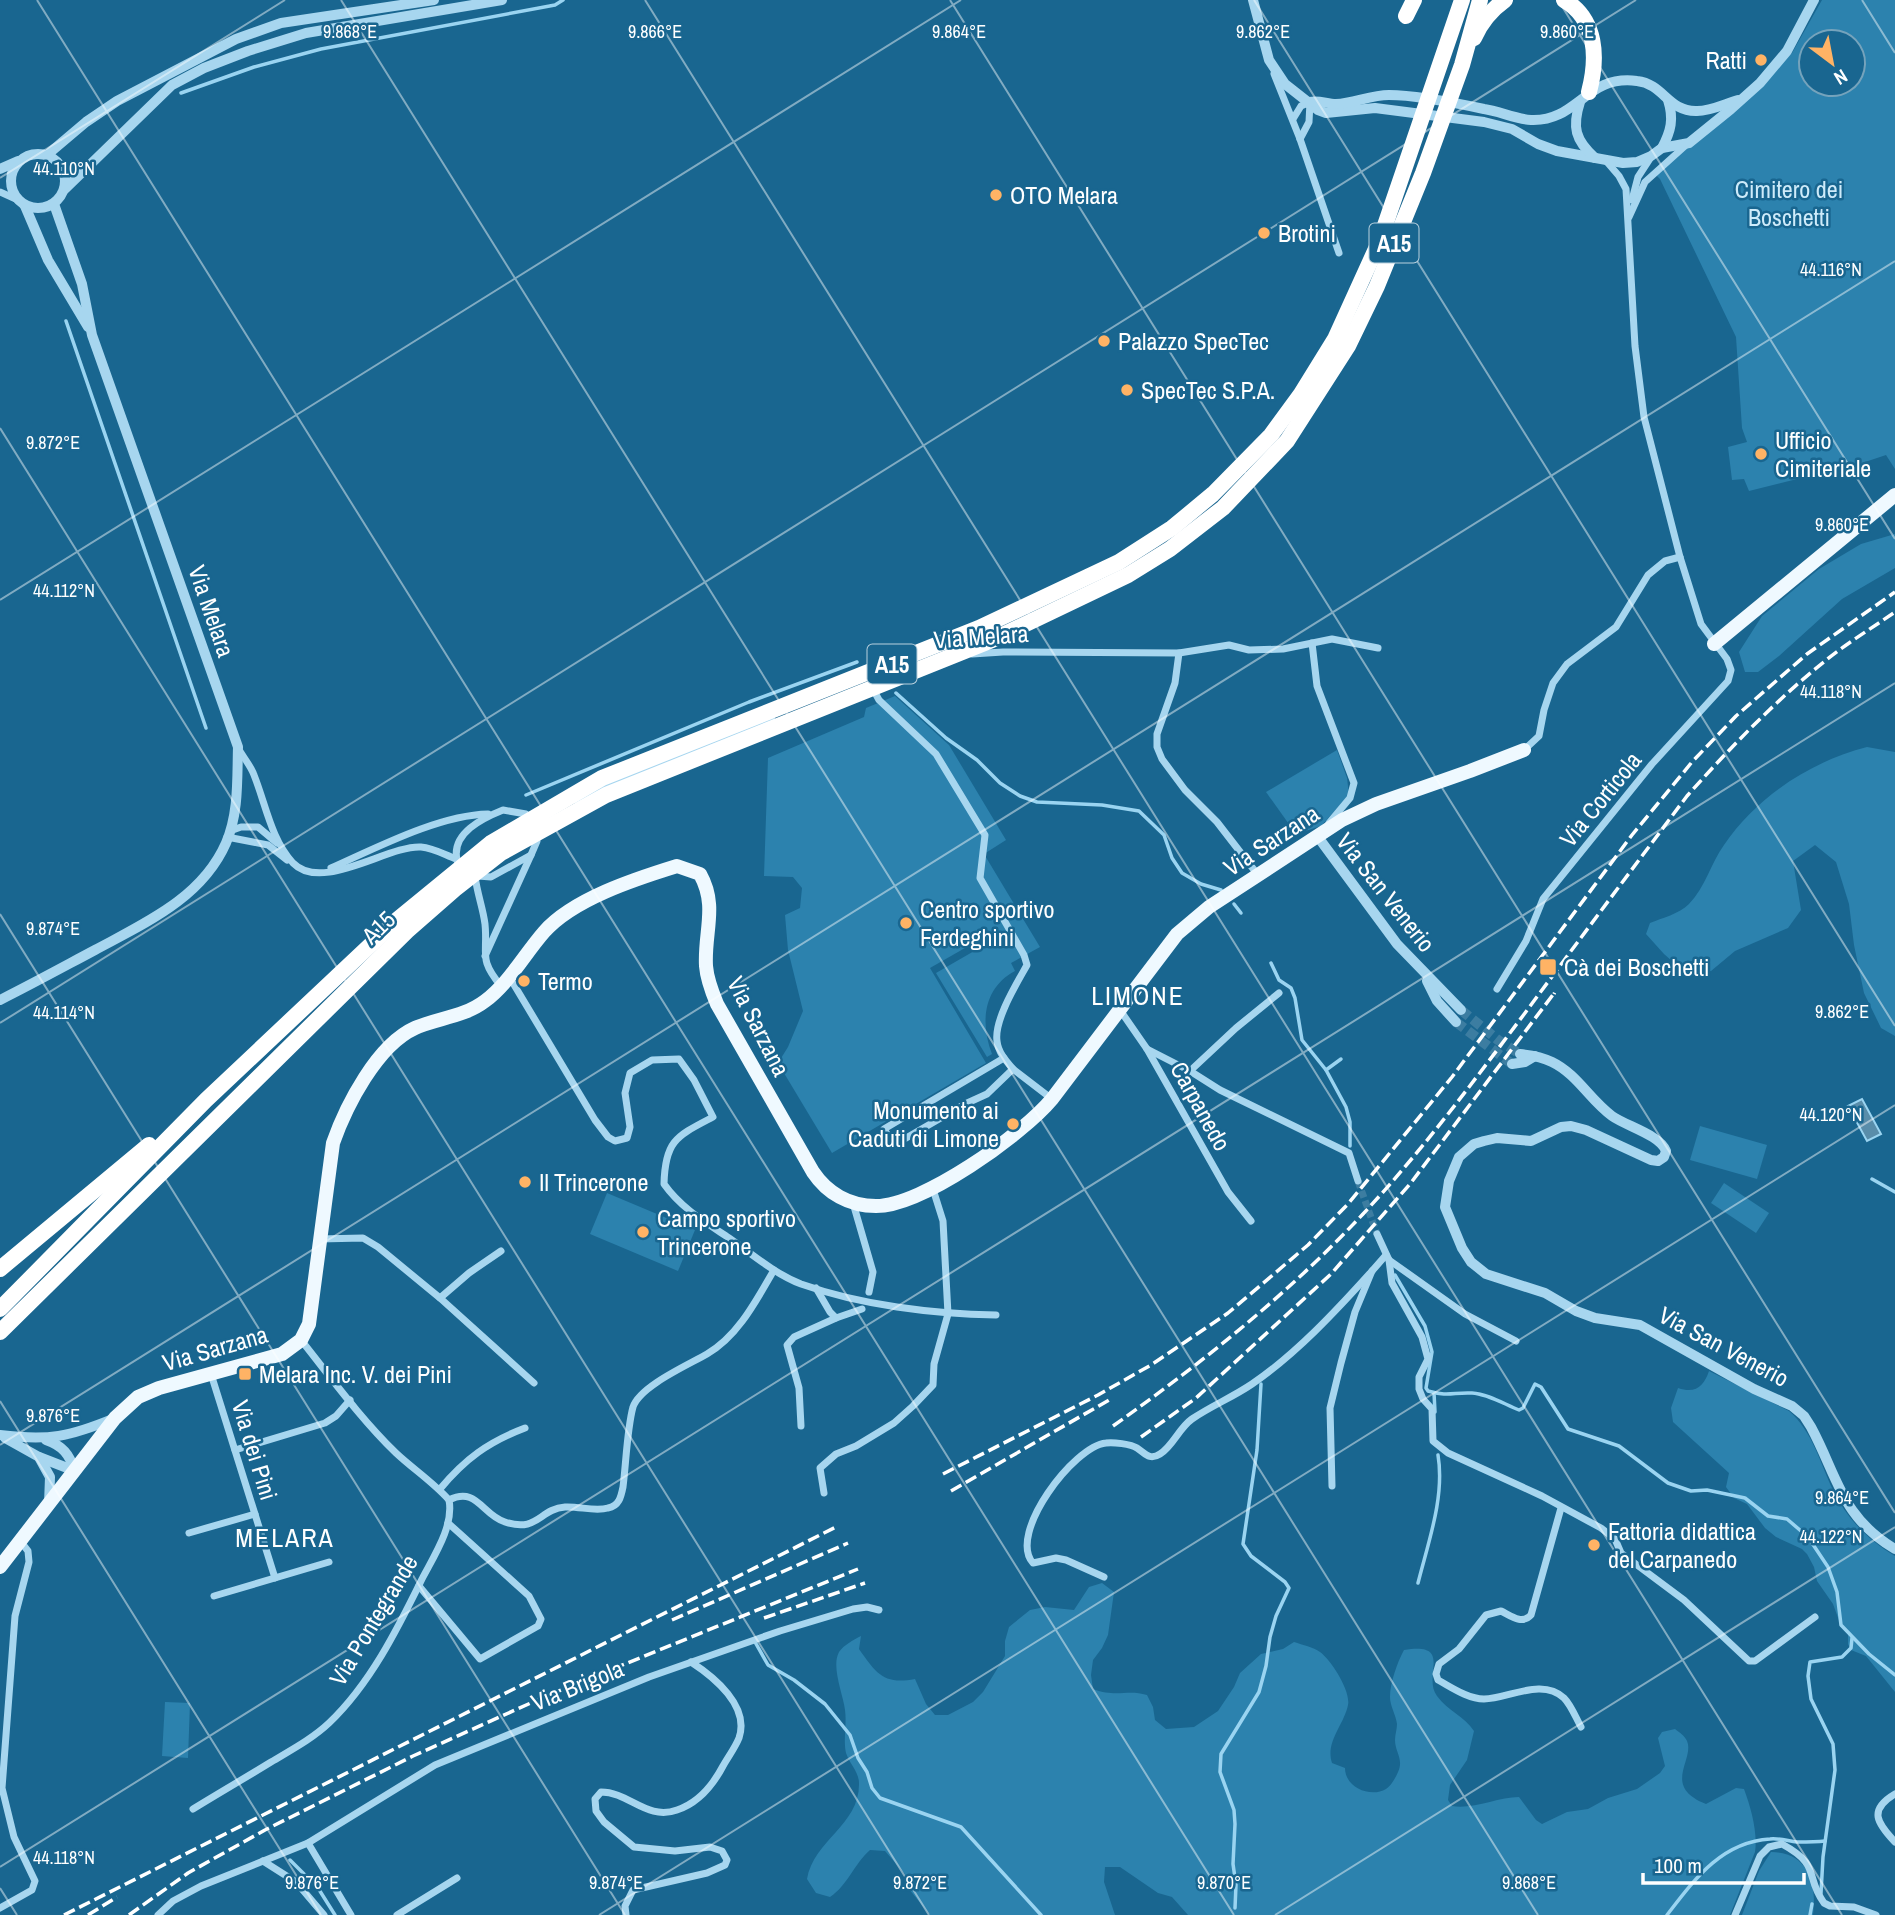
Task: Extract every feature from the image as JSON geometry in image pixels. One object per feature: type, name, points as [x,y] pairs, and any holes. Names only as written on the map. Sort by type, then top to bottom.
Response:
[{"type":"highway","points":[[1406,16],[1414,0]]},
{"type":"highway","name":"A15","points":[[0,1309],[206,1100],[450,884],[491,844],[602,779],[979,628],[1119,562],[1172,528],[1213,494],[1271,435],[1301,394],[1335,339],[1380,240],[1462,0]]},
{"type":"highway","name":"A15","points":[[450,884],[606,795],[992,640],[1128,575],[1170,549],[1223,508],[1287,441],[1348,346],[1377,286],[1462,65],[1473,33],[1479,0]]},
{"type":"highway","points":[[1473,33],[1495,7],[1505,0]]},
{"type":"highway","points":[[1571,1],[1585,20],[1595,51],[1585,97]]},
{"type":"highway","name":"A15","points":[[0,1332],[402,925]]},
{"type":"highway","points":[[0,1269],[206,1100]]},
{"type":"main road","points":[[1714,644],[1895,495]]},
{"type":"main road","name":"Via Sarzana","points":[[0,1567],[115,1418],[138,1397],[159,1388],[282,1354],[302,1340],[309,1324],[333,1143],[340,1123],[373,1068],[396,1039],[415,1028],[460,1015],[483,1003],[506,982],[544,932],[562,915],[584,903],[677,866],[700,874],[708,888],[710,904],[706,968],[717,1004],[818,1181],[841,1199],[876,1206],[898,1202],[932,1186],[979,1160],[1032,1121],[1052,1099],[1185,926],[1209,907],[1342,820],[1376,804],[1524,750]]},
{"type":"street","points":[[47,155],[86,122],[117,101],[236,39],[281,23],[434,0]]},
{"type":"street","points":[[0,192],[40,209],[54,204],[65,189],[172,85],[204,68],[248,51],[306,33],[502,0]]},
{"type":"street","points":[[1253,0],[1269,60],[1293,119],[1339,253]]},
{"type":"street","points":[[1628,221],[1645,181],[1760,83],[1787,51],[1814,0]]},
{"type":"street","points":[[1269,60],[1285,84],[1318,110],[1326,113]]},
{"type":"street","points":[[1293,119],[1301,106],[1310,102],[1334,104],[1388,95],[1486,109],[1530,120],[1562,113],[1598,86],[1638,81],[1651,84],[1677,108],[1706,110],[1738,100]]},
{"type":"street","points":[[1585,97],[1574,119],[1577,135],[1586,150],[1619,176],[1626,189],[1628,221]]},
{"type":"street","points":[[1662,148],[1671,130],[1672,113],[1668,100]]},
{"type":"street","points":[[1300,139],[1309,122],[1310,102]]},
{"type":"street","points":[[1309,122],[1326,113],[1375,107],[1471,119],[1512,129],[1557,151],[1602,160],[1637,162],[1662,148],[1689,143]]},
{"type":"street","points":[[0,169],[38,153],[47,155],[56,160],[63,169],[65,189]]},
{"type":"street","points":[[1628,221],[1638,177],[1651,156]]},
{"type":"street","points":[[20,160],[11,179],[12,190],[48,260],[92,335]]},
{"type":"street","points":[[54,204],[82,284],[92,335]]},
{"type":"street","name":"Via Corticola","points":[[1497,989],[1526,941],[1543,899],[1653,764],[1728,681],[1731,670],[1727,659],[1701,624],[1680,557],[1642,407],[1635,346],[1628,221]]},
{"type":"street","name":"Via Melara","points":[[92,335],[238,747],[253,772],[282,849],[294,864]]},
{"type":"street","points":[[1524,750],[1539,736],[1553,683],[1567,664],[1616,627],[1648,575],[1665,561],[1680,557]]},
{"type":"street","name":"Via Melara","points":[[526,814],[552,812],[632,775],[932,658],[1003,652],[1179,653],[1229,645],[1250,650],[1283,649],[1332,639],[1378,648]]},
{"type":"street","points":[[1312,643],[1317,686],[1354,783],[1350,798],[1318,837]]},
{"type":"street","points":[[1179,653],[1175,683],[1157,734],[1157,747],[1162,759],[1185,790],[1217,822],[1258,875]]},
{"type":"street","points":[[870,682],[879,700],[936,754],[985,835],[980,878],[1024,955],[1027,965],[1000,1020],[997,1043],[1013,1069],[1052,1099]]},
{"type":"street","points":[[0,1000],[166,910],[184,897],[202,878],[217,858],[228,834],[237,800],[238,747]]},
{"type":"street","name":"Via Melara","points":[[537,841],[569,805]]},
{"type":"street","points":[[456,859],[458,845],[466,831],[492,814],[503,810],[526,814],[537,841],[485,957]]},
{"type":"street","points":[[324,871],[383,845],[467,815],[492,814]]},
{"type":"street","points":[[228,834],[241,827],[258,827],[282,849]]},
{"type":"street","points":[[228,834],[268,845],[307,871],[357,866],[419,847],[442,852],[456,859],[465,875],[491,877],[531,855]]},
{"type":"street","name":"Via San Venerio","points":[[1318,837],[1382,924],[1422,972],[1461,1010]]},
{"type":"street","points":[[475,876],[485,925],[485,957],[488,968],[506,982],[594,1120],[608,1137],[615,1140],[626,1138],[630,1127],[625,1093],[630,1073],[652,1060],[679,1059],[694,1080],[713,1117],[680,1135],[669,1149],[664,1184],[676,1201],[774,1270],[800,1283],[874,1301],[948,1314],[996,1315]]},
{"type":"street","name":"Via San Venerio","points":[[1422,972],[1437,1001],[1456,1022]]},
{"type":"street","points":[[1190,1071],[1279,993]]},
{"type":"street","name":"Carpanedo","points":[[1119,1010],[1147,1049],[1228,1192],[1251,1221]]},
{"type":"street","points":[[1147,1049],[1220,1090],[1349,1153],[1359,1181]]},
{"type":"street","name":"Via San Venerio","points":[[1520,1054],[1552,1062],[1569,1073],[1611,1116],[1660,1142],[1666,1151],[1664,1157],[1658,1161],[1651,1160],[1572,1126],[1560,1128],[1531,1141],[1497,1138],[1474,1144],[1455,1165],[1447,1189],[1445,1207],[1471,1262],[1486,1274],[1545,1293],[1576,1311],[1595,1318],[1640,1325],[1754,1389],[1792,1406],[1804,1416],[1811,1427],[1847,1505],[1863,1525],[1895,1549]]},
{"type":"street","points":[[1512,1064],[1525,1062],[1535,1056]]},
{"type":"street","points":[[1004,1058],[884,1129],[894,1145],[987,1094],[1013,1069]]},
{"type":"street","points":[[824,1493],[820,1468],[836,1454],[856,1446],[894,1423],[933,1385],[934,1364],[948,1314],[943,1221],[932,1186]]},
{"type":"street","points":[[853,1202],[873,1272],[869,1292]]},
{"type":"street","points":[[1377,1234],[1388,1258],[1392,1283],[1422,1337],[1427,1359],[1419,1377],[1419,1389],[1432,1409],[1433,1441],[1448,1453],[1542,1496],[1601,1528],[1615,1539],[1621,1553],[1685,1600],[1749,1661],[1755,1661],[1815,1617]]},
{"type":"street","points":[[319,1239],[363,1238],[440,1298],[534,1382]]},
{"type":"street","points":[[440,1298],[469,1273],[501,1251]]},
{"type":"street","points":[[1104,1577],[1066,1560],[1056,1558],[1033,1563],[1030,1559],[1026,1547],[1035,1514],[1067,1469],[1086,1453],[1108,1442],[1136,1448],[1143,1455],[1154,1457],[1162,1453],[1190,1421],[1253,1383],[1283,1358],[1388,1258]]},
{"type":"street","points":[[1388,1258],[1465,1314],[1517,1341]]},
{"type":"street","points":[[302,1340],[399,1455],[440,1489],[449,1500],[460,1495],[469,1496],[502,1522],[529,1525],[550,1510],[565,1507],[609,1508],[617,1504],[623,1488],[634,1404],[647,1390],[669,1374],[710,1352],[735,1331],[774,1270]]},
{"type":"street","points":[[1332,1486],[1330,1408],[1355,1312],[1372,1271]]},
{"type":"street","points":[[816,1288],[836,1318]]},
{"type":"street","points":[[801,1426],[799,1388],[787,1345],[794,1337],[862,1308]]},
{"type":"street","name":"Via dei Pini","points":[[211,1374],[275,1578]]},
{"type":"street","points":[[235,1450],[325,1423],[350,1400]]},
{"type":"street","points":[[0,1435],[43,1439],[69,1435],[115,1418]]},
{"type":"street","points":[[440,1489],[458,1468],[496,1439],[525,1428]]},
{"type":"street","points":[[0,1435],[39,1457],[75,1471]]},
{"type":"street","points":[[43,1439],[66,1451],[75,1471]]},
{"type":"street","points":[[39,1457],[50,1477],[49,1505]]},
{"type":"street","name":"Via Pontegrande","points":[[192,1809],[301,1744],[329,1723],[364,1682],[419,1586],[448,1522],[451,1511],[449,1500]]},
{"type":"street","points":[[1561,1508],[1531,1615],[1527,1620],[1521,1621],[1501,1611],[1486,1615],[1460,1649],[1439,1664],[1436,1674],[1438,1680],[1475,1698],[1485,1699],[1529,1690],[1549,1691],[1563,1697],[1581,1727]]},
{"type":"street","points":[[189,1533],[255,1514]]},
{"type":"street","points":[[419,1586],[480,1659],[538,1626],[541,1619],[529,1596],[448,1522]]},
{"type":"street","points":[[0,1908],[32,1890],[35,1881],[14,1838],[2,1788],[15,1616],[29,1562],[28,1551],[21,1542]]},
{"type":"street","points":[[214,1596],[329,1562]]},
{"type":"street","name":"Via Brigola","points":[[158,1915],[173,1901],[201,1886],[308,1843],[435,1765],[691,1662],[853,1609],[867,1607],[879,1610]]},
{"type":"street","points":[[626,1915],[625,1906],[633,1890],[707,1873],[725,1865],[727,1860],[722,1851],[710,1847],[675,1851],[634,1847],[604,1822],[594,1805],[601,1792],[610,1792],[645,1810],[661,1813],[677,1810],[698,1799],[717,1777],[739,1737],[741,1720],[734,1704],[713,1676],[691,1662]]},
{"type":"street","points":[[1895,1794],[1882,1803],[1877,1815],[1882,1828],[1895,1842]]},
{"type":"street","points":[[308,1843],[351,1915]]},
{"type":"street","points":[[1735,1915],[1760,1856],[1769,1847],[1782,1844],[1803,1857],[1824,1903],[1830,1906],[1854,1907],[1875,1915]]},
{"type":"street","points":[[262,1861],[296,1882],[324,1915]]},
{"type":"street","points":[[397,1915],[457,1878]]},
{"type":"green space","name":"Cimitero dei Boschetti","points":[[1822,0],[1895,0],[1895,469],[1886,455],[1749,491],[1744,479],[1732,480],[1728,447],[1747,442],[1742,428],[1736,337],[1660,179],[1655,174],[1792,53],[1797,44],[1797,98],[1867,98],[1867,28],[1806,28]]},
{"type":"green space","points":[[1895,534],[1895,568],[1842,599],[1758,672],[1745,672],[1739,652],[1762,616],[1819,569],[1861,544]]},
{"type":"green space","name":"Centro sportivo Ferdeghini","points":[[895,696],[949,745],[1006,840],[984,854],[1040,947],[1011,963],[1015,971],[1004,978],[990,997],[986,1030],[992,1054],[987,1057],[936,973],[995,939],[1001,948],[993,932],[930,968],[986,1063],[832,1153],[778,1063],[803,1011],[788,950],[785,915],[800,908],[802,888],[793,877],[764,876],[768,758],[864,717],[866,708]]},
{"type":"green space","points":[[1867,747],[1895,752],[1895,1036],[1881,1028],[1864,993],[1849,904],[1836,862],[1815,845],[1793,861],[1801,910],[1788,928],[1735,951],[1711,971],[1688,975],[1646,934],[1650,923],[1689,904],[1737,827],[1769,796],[1826,761]]},
{"type":"green space","points":[[1337,750],[1347,778],[1349,795],[1321,826],[1296,834],[1266,792]]},
{"type":"green space","points":[[1700,1126],[1767,1145],[1757,1179],[1690,1160]]},
{"type":"green space","points":[[1724,1183],[1769,1213],[1756,1233],[1711,1203]]},
{"type":"green space","name":"Campo sportivo Trincerone","points":[[607,1193],[695,1230],[678,1271],[590,1234]]},
{"type":"green space","points":[[1709,1371],[1789,1411],[1810,1438],[1845,1510],[1867,1536],[1895,1556],[1895,1692],[1866,1656],[1851,1650],[1848,1630],[1841,1626],[1833,1604],[1817,1581],[1807,1554],[1776,1537],[1765,1528],[1747,1504],[1734,1498],[1726,1487],[1729,1473],[1673,1422],[1671,1408],[1678,1388],[1690,1390],[1698,1387],[1705,1381]]},
{"type":"green space","points":[[1102,1583],[1114,1592],[1108,1635],[1093,1660],[1093,1689],[1109,1693],[1147,1695],[1155,1720],[1166,1729],[1194,1727],[1218,1711],[1240,1673],[1261,1654],[1283,1649],[1294,1642],[1311,1647],[1320,1652],[1334,1669],[1348,1699],[1346,1712],[1331,1748],[1332,1763],[1345,1768],[1349,1781],[1366,1792],[1386,1789],[1400,1767],[1395,1740],[1397,1724],[1390,1697],[1394,1673],[1404,1650],[1428,1651],[1434,1662],[1433,1688],[1437,1696],[1474,1731],[1467,1760],[1450,1785],[1448,1800],[1452,1806],[1468,1806],[1519,1797],[1542,1824],[1567,1812],[1588,1809],[1608,1798],[1637,1789],[1660,1773],[1665,1766],[1658,1738],[1662,1732],[1675,1729],[1687,1741],[1682,1781],[1685,1789],[1706,1804],[1736,1788],[1744,1789],[1749,1804],[1755,1829],[1755,1852],[1730,1915],[1188,1915],[1172,1897],[1158,1893],[1120,1867],[1105,1867],[1104,1882],[1115,1915],[930,1915],[909,1889],[905,1874],[885,1851],[870,1850],[830,1897],[816,1893],[807,1879],[811,1865],[845,1822],[857,1798],[859,1783],[845,1748],[845,1710],[836,1665],[841,1649],[861,1636],[859,1649],[876,1671],[895,1680],[915,1679],[926,1704],[935,1715],[948,1715],[973,1702],[983,1692],[1005,1656],[1009,1627],[1030,1610],[1045,1607],[1074,1610],[1089,1587]]},
{"type":"green space","points":[[165,1702],[190,1703],[188,1758],[162,1756]]},
{"type":"green space","points":[[1771,1852],[1784,1853],[1802,1863],[1811,1881],[1813,1915],[1742,1915],[1759,1871]]},
{"type":"shaded area","points":[[1862,1099],[1881,1134],[1867,1141],[1848,1106]]},
{"type":"waterway","points":[[181,93],[254,67],[321,49],[555,5],[563,0]]},
{"type":"waterway","points":[[66,321],[206,728]]},
{"type":"waterway","points":[[526,795],[749,702],[857,662]]},
{"type":"waterway","points":[[896,693],[946,738],[977,760],[1000,783],[1020,796],[1037,802],[1102,805],[1139,811],[1164,835],[1172,858],[1182,873],[1201,884],[1221,890]]},
{"type":"waterway","points":[[1234,904],[1241,913]]},
{"type":"waterway","points":[[1271,963],[1279,980],[1291,988],[1302,1040],[1326,1070],[1346,1107],[1350,1122],[1350,1146]]},
{"type":"waterway","points":[[1326,1070],[1341,1059]]},
{"type":"waterway","points":[[1872,1179],[1895,1192]]},
{"type":"waterway","points":[[1395,1275],[1425,1326],[1432,1352],[1426,1388],[1428,1391],[1478,1394],[1519,1410],[1523,1408],[1535,1384],[1541,1387],[1568,1429],[1619,1446],[1668,1483],[1691,1491],[1707,1490],[1745,1498],[1768,1516],[1787,1519],[1808,1537],[1828,1567],[1837,1592],[1841,1625],[1869,1654],[1895,1675]]},
{"type":"waterway","points":[[1235,1908],[1234,1810],[1220,1772],[1221,1754],[1259,1692],[1276,1616],[1289,1588],[1251,1556],[1243,1544],[1257,1450],[1261,1384]]},
{"type":"waterway","points":[[1434,1393],[1435,1412]]},
{"type":"waterway","points":[[1418,1583],[1437,1503],[1440,1471],[1438,1455]]},
{"type":"waterway","points":[[1821,1893],[1835,1770],[1833,1744],[1811,1699],[1808,1676],[1810,1662],[1842,1657],[1851,1648],[1852,1638]]},
{"type":"waterway","points":[[755,1642],[768,1665],[794,1680],[825,1704],[850,1735],[872,1788],[880,1798],[961,1827],[1041,1915]]},
{"type":"waterway","points":[[1667,1915],[1710,1865],[1737,1847],[1770,1839],[1825,1841]]},
{"type":"waterway","points":[[290,1860],[318,1888],[335,1915]]},
{"type":"waterway","points":[[1810,1915],[1812,1904]]},
{"type":"tunnel","points":[[1461,1010],[1520,1054]]},
{"type":"tunnel","points":[[1456,1022],[1512,1064]]},
{"type":"tunnel","points":[[1358,1181],[1377,1234]]},
{"type":"railway","points":[[943,1474],[1151,1365],[1228,1313],[1308,1245],[1348,1204],[1452,1077],[1632,835],[1692,762],[1736,716],[1807,654],[1895,592]]},
{"type":"railway","points":[[1113,1426],[1179,1378],[1274,1300],[1363,1214],[1406,1166],[1466,1090],[1687,796],[1736,743],[1806,676],[1895,612]]},
{"type":"railway","points":[[1141,1437],[1196,1398],[1331,1274],[1410,1184],[1555,992],[1554,994]]},
{"type":"railway","points":[[951,1491],[1109,1400]]},
{"type":"railway","points":[[64,1915],[838,1526]]},
{"type":"railway","points":[[672,1620],[848,1543]]},
{"type":"railway","points":[[129,1915],[188,1873],[265,1830],[413,1756],[544,1697],[858,1569]]},
{"type":"railway","points":[[764,1618],[865,1583]]},
{"type":"railway","points":[[88,1915],[117,1897]]},
{"type":"place","name":"Ratti","points":[[1761,60]]},
{"type":"place","name":"OTO Melara","points":[[996,195]]},
{"type":"place","name":"Brotini","points":[[1264,233]]},
{"type":"place","name":"Palazzo SpecTec","points":[[1104,341]]},
{"type":"place","name":"SpecTec S.P.A.","points":[[1127,390]]},
{"type":"place","name":"Ufficio Cimiteriale","points":[[1761,454]]},
{"type":"place","name":"Centro sportivo Ferdeghini","points":[[906,923]]},
{"type":"place","name":"Cà dei Boschetti","points":[[1548,967]]},
{"type":"place","name":"Termo","points":[[524,981]]},
{"type":"place","name":"Monumento ai Caduti di Limone","points":[[1013,1124]]},
{"type":"place","name":"Il Trincerone","points":[[525,1182]]},
{"type":"place","name":"Campo sportivo Trincerone","points":[[643,1232]]},
{"type":"place","name":"Melara Inc. V. dei Pini","points":[[245,1374]]},
{"type":"place","name":"Fattoria didattica del Carpanedo","points":[[1594,1545]]},
{"type":"district","name":"LIMONE","points":[[1138,995]]},
{"type":"district","name":"MELARA","points":[[285,1537]]}]
